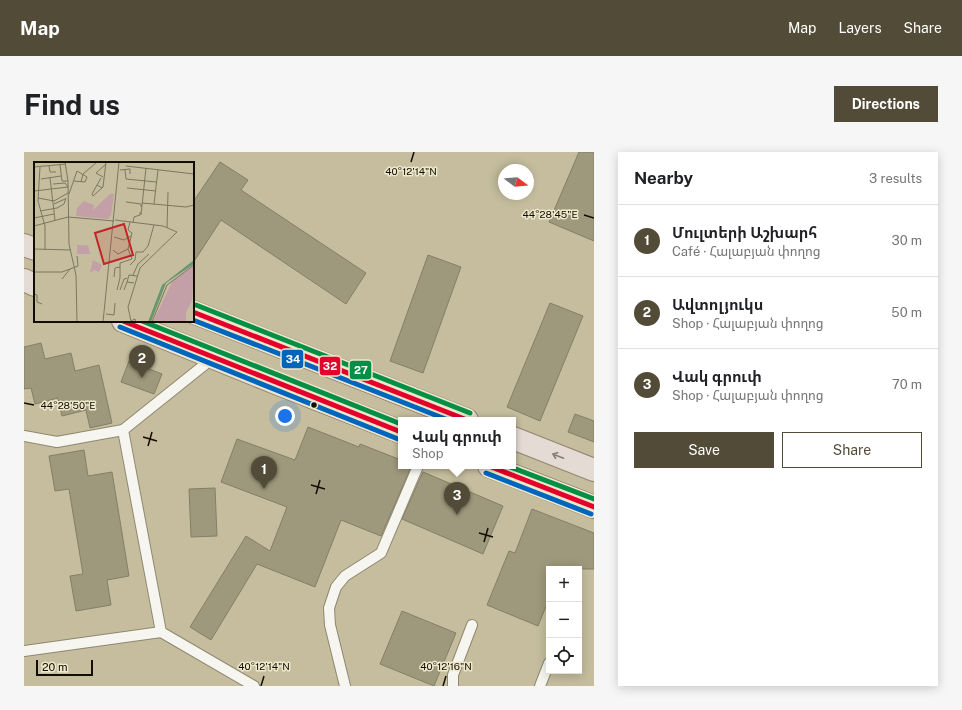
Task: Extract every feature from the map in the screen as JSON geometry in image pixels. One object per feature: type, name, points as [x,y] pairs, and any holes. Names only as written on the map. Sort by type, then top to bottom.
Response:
[{"type":"main road","points":[[24,245],[34,249]]},
{"type":"main road","points":[[24,280],[34,285]]},
{"type":"main road","points":[[194,312],[459,417]]},
{"type":"main road","points":[[125,322],[398,431]]},
{"type":"main road","points":[[516,439],[594,470]]},
{"type":"main road","points":[[497,469],[594,507]]},
{"type":"lane","points":[[24,436],[57,442],[122,430],[213,358]]},
{"type":"lane","points":[[122,430],[161,632]]},
{"type":"lane","points":[[345,686],[330,626],[329,608],[336,587],[345,576],[381,553],[417,469]]},
{"type":"lane","points":[[453,686],[452,675],[472,625]]},
{"type":"lane","points":[[24,651],[161,632],[254,686]]},
{"type":"lane","points":[[540,686],[546,671]]},
{"type":"building","points":[[579,152],[594,152],[594,241],[549,222]]},
{"type":"building","points":[[220,162],[248,180],[241,190],[366,273],[346,304],[221,220],[194,261],[194,201]]},
{"type":"building","points":[[428,255],[461,267],[423,373],[390,361]]},
{"type":"building","points":[[550,303],[583,316],[540,421],[507,407]]},
{"type":"building","points":[[41,343],[45,359],[71,353],[75,371],[99,365],[112,423],[90,428],[86,410],[62,416],[58,398],[35,404],[31,388],[24,389],[24,347]]},
{"type":"building","points":[[129,361],[162,374],[154,394],[121,382]]},
{"type":"building","points":[[575,414],[594,421],[594,442],[568,432]]},
{"type":"building","points":[[308,427],[359,447],[360,444],[398,459],[398,469],[410,469],[381,536],[341,520],[315,587],[257,564],[211,640],[190,627],[246,536],[270,551],[287,507],[221,482],[237,439],[295,460]]},
{"type":"building","points":[[84,450],[88,476],[112,472],[129,576],[107,580],[111,605],[76,611],[70,576],[83,574],[69,489],[55,491],[49,456]]},
{"type":"building","points":[[423,472],[503,506],[483,554],[402,519]]},
{"type":"building","points":[[215,488],[217,536],[191,537],[189,489]]},
{"type":"building","points":[[532,509],[594,533],[594,569],[582,569],[582,566],[546,566],[546,606],[538,626],[487,605],[509,551],[515,553]]},
{"type":"building","points":[[402,611],[456,633],[434,686],[380,664]]},
{"type":"transit line","name":"27","points":[[196,305],[470,413]]},
{"type":"transit line","name":"32","points":[[194,312],[459,417]]},
{"type":"transit line","name":"34","points":[[194,320],[440,417]]},
{"type":"transit line","name":"32","points":[[126,322],[398,431]]},
{"type":"transit line","name":"27","points":[[145,322],[398,423]]},
{"type":"transit line","name":"34","points":[[120,327],[398,439]]},
{"type":"transit line","name":"32","points":[[497,469],[594,507]]},
{"type":"transit line","name":"27","points":[[516,469],[594,499]]},
{"type":"transit line","name":"34","points":[[486,473],[591,514]]},
{"type":"place","name":"Ավտոլյուկս","points":[[142,378]]},
{"type":"place","name":"Մուլտերի Աշխարհ","points":[[264,489]]},
{"type":"place","name":"Վակ գրուփ","points":[[457,515]]}]
